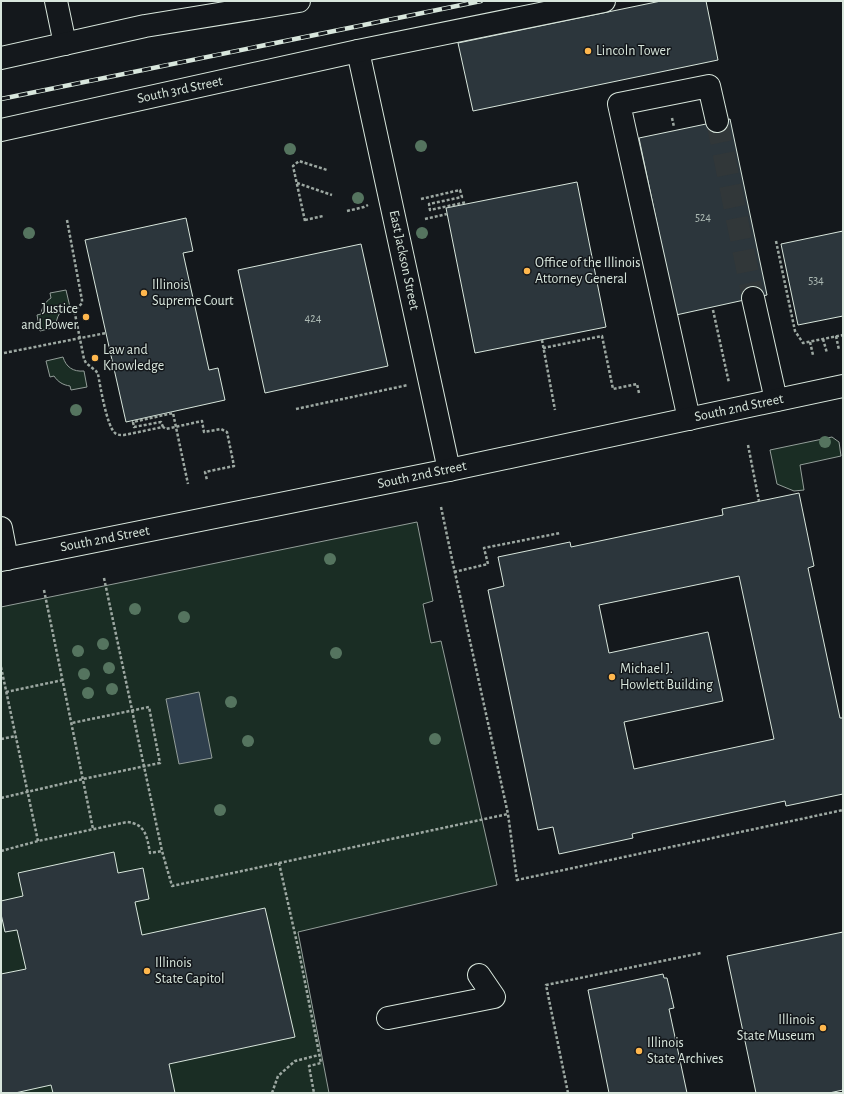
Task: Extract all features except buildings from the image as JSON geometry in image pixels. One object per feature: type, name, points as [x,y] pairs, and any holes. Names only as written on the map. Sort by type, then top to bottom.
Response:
[{"type":"main road","points":[[56,1],[65,44]]},
{"type":"main road","points":[[1,58],[145,26],[299,1]]},
{"type":"main road","name":"South 3rd Street","points":[[1,130],[358,51],[604,1]]},
{"type":"main road","name":"East Jackson Street","points":[[358,51],[448,470]]},
{"type":"main road","points":[[689,419],[618,104],[709,86],[717,121]]},
{"type":"main road","points":[[753,298],[776,400]]},
{"type":"main road","name":"South 2nd Street","points":[[4,560],[448,470],[843,386]]},
{"type":"main road","points":[[1,528],[4,560]]},
{"type":"main road","points":[[388,1018],[494,997],[479,975]]},
{"type":"path","points":[[323,216],[305,220],[293,166],[299,161],[327,170]]},
{"type":"path","points":[[297,183],[332,195]]},
{"type":"path","points":[[421,199],[460,190],[462,197],[429,204],[430,210],[467,202]]},
{"type":"path","points":[[347,210],[364,207],[369,204]]},
{"type":"path","points":[[425,219],[447,214]]},
{"type":"path","points":[[67,220],[82,300],[82,303],[76,310],[75,314],[80,338],[86,363],[98,374],[110,426],[115,434],[124,435],[163,427],[166,429],[202,421],[204,432],[221,429],[227,432],[234,466],[205,472],[207,480]]},
{"type":"path","points":[[776,241],[795,331],[803,343],[843,335]]},
{"type":"path","points":[[713,310],[729,383]]},
{"type":"path","points":[[4,353],[106,333]]},
{"type":"path","points":[[543,348],[602,336],[613,389],[637,384],[639,393]]},
{"type":"path","points":[[836,336],[839,350]]},
{"type":"path","points":[[824,339],[827,352]]},
{"type":"path","points":[[542,340],[555,410]]},
{"type":"path","points":[[810,342],[813,355]]},
{"type":"path","points":[[296,408],[408,385]]},
{"type":"path","points":[[163,427],[161,422],[134,427],[133,422],[173,413],[188,484]]},
{"type":"path","points":[[748,445],[760,501]]},
{"type":"path","points":[[441,507],[508,814],[517,880],[843,810]]},
{"type":"path","points":[[454,572],[488,564],[484,548],[560,533]]},
{"type":"path","points":[[104,578],[162,851],[172,886],[508,814]]},
{"type":"path","points":[[44,590],[94,829]]},
{"type":"path","points":[[1,667],[38,841]]},
{"type":"path","points":[[6,692],[63,680]]},
{"type":"path","points":[[1,798],[27,791],[160,763],[149,707],[72,723]]},
{"type":"path","points":[[1,739],[16,736]]},
{"type":"path","points":[[1,851],[38,841],[127,822],[135,823],[142,828],[150,853],[162,851]]},
{"type":"path","points":[[279,863],[299,952],[321,1064],[309,1066],[314,1093]]},
{"type":"path","points":[[568,1093],[546,986],[701,953]]},
{"type":"path","points":[[272,1093],[278,1076],[295,1061],[319,1055]]},
{"type":"green space","points":[[66,290],[70,307],[59,314],[56,327],[40,331],[37,315],[41,314],[44,305],[51,298],[50,293]]},
{"type":"green space","points":[[63,357],[66,364],[73,370],[84,371],[87,387],[71,390],[70,386],[61,383],[54,376],[50,377],[46,361]]},
{"type":"green space","points":[[832,437],[839,442],[841,456],[800,465],[804,490],[794,491],[777,484],[770,450]]},
{"type":"green space","points":[[417,522],[433,601],[423,604],[431,643],[441,641],[497,885],[298,932],[329,1093],[1,1093],[1,607]]},
{"type":"water","points":[[199,692],[212,758],[179,764],[166,699]]},
{"type":"tunnel","points":[[717,121],[753,298]]},
{"type":"railway","points":[[1,99],[481,1]]},
{"type":"place","name":"Lincoln Tower","points":[[588,51]]},
{"type":"place","name":"Office of the Illinois Attorney General","points":[[527,271]]},
{"type":"place","name":"Illinois Supreme Court","points":[[144,293]]},
{"type":"place","name":"Justice and Power","points":[[86,317]]},
{"type":"place","name":"Law and Knowledge","points":[[95,358]]},
{"type":"place","name":"Michael J. Howlett Building","points":[[612,677]]},
{"type":"place","name":"Illinois State Capitol","points":[[147,971]]},
{"type":"place","name":"Illinois State Museum","points":[[823,1028]]},
{"type":"place","name":"Illinois State Archives","points":[[639,1051]]}]
